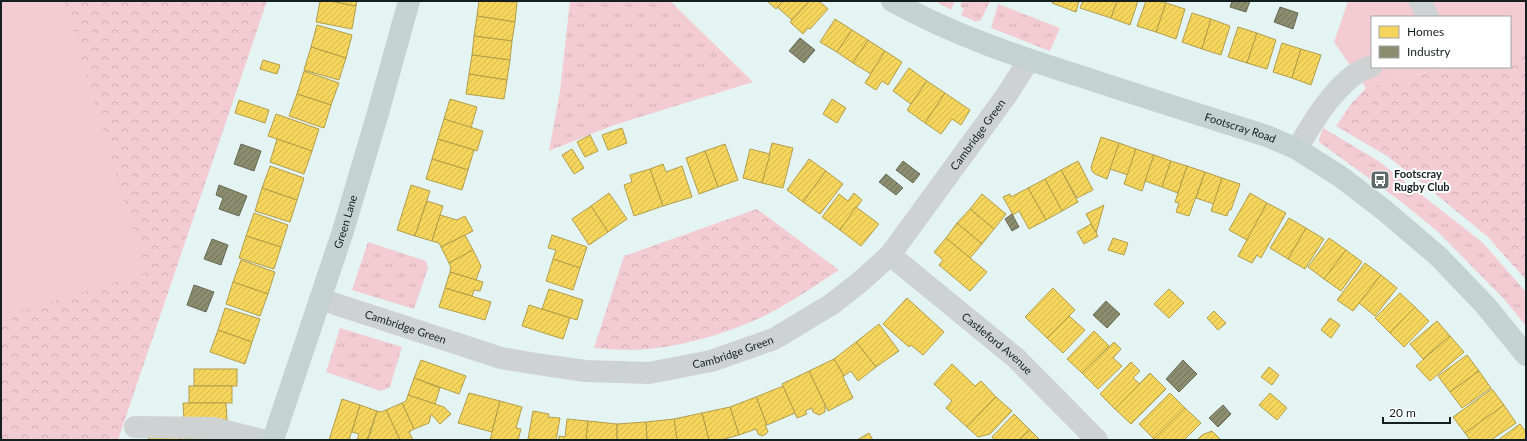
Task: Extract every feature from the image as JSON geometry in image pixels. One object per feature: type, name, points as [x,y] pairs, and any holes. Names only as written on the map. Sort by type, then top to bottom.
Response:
[{"type":"main road","name":"Green Lane","points":[[273,440],[343,231],[409,1]]},
{"type":"main road","name":"Footscray Road","points":[[892,1],[961,35],[1028,60],[1267,136],[1297,149],[1341,176],[1438,256],[1485,305],[1526,355]]},
{"type":"street","points":[[1420,1],[1428,16]]},
{"type":"street","name":"Cambridge Green","points":[[320,299],[501,358],[584,370],[649,373],[711,361],[774,339],[832,304],[860,282],[890,255],[1006,96],[1028,60]]},
{"type":"street","points":[[1297,149],[1314,118],[1333,96],[1356,74],[1371,66]]},
{"type":"street","name":"Castleford Avenue","points":[[890,255],[1016,358],[1097,440]]},
{"type":"street","points":[[135,427],[214,428],[261,440]]},
{"type":"green space","points":[[1,1],[267,1],[118,440],[1,440]]},
{"type":"green space","points":[[1,1],[64,1],[146,273],[1,317]]},
{"type":"green space","points":[[570,1],[670,1],[753,82],[614,125],[549,151],[560,91]]},
{"type":"green space","points":[[935,1],[955,1],[951,10]]},
{"type":"green space","points":[[962,1],[990,1],[981,20],[976,22],[961,15],[964,9],[960,6]]},
{"type":"green space","points":[[1348,1],[1526,1],[1526,47],[1511,51],[1511,16],[1371,16],[1371,68],[1443,68],[1366,88],[1334,42]]},
{"type":"green space","points":[[998,4],[1060,28],[1050,51],[991,28]]},
{"type":"green space","points":[[1526,47],[1526,280],[1488,237],[1432,191],[1387,156],[1336,126],[1351,104],[1366,88],[1443,68],[1511,68],[1511,51]]},
{"type":"green space","points":[[1323,128],[1377,160],[1482,242],[1526,292],[1526,326],[1505,300],[1437,231],[1399,200],[1319,142]]},
{"type":"green space","points":[[757,209],[839,270],[776,310],[751,322],[718,334],[665,347],[648,349],[626,350],[594,348],[624,256]]},
{"type":"green space","points":[[368,242],[426,261],[428,268],[414,309],[352,290]]},
{"type":"green space","points":[[340,328],[402,347],[390,387],[381,391],[326,372]]},
{"type":"building: Homes","points":[[320,1],[331,1],[356,6],[352,29],[316,22]]},
{"type":"building: Homes","points":[[331,1],[357,1],[356,6]]},
{"type":"building: Homes","points":[[479,1],[517,2],[515,22],[477,16]]},
{"type":"building: Homes","points":[[767,1],[783,1],[776,9]]},
{"type":"building: Homes","points":[[783,1],[810,1],[792,20],[777,7]]},
{"type":"building: Homes","points":[[810,1],[819,1],[828,9],[810,29],[808,28],[803,34],[790,22]]},
{"type":"building: Homes","points":[[1053,1],[1079,1],[1076,12],[1052,3]]},
{"type":"building: Homes","points":[[1083,1],[1117,1],[1111,18],[1080,8]]},
{"type":"building: Homes","points":[[1117,1],[1138,1],[1130,25],[1111,18]]},
{"type":"building: Homes","points":[[1146,1],[1159,1],[1166,3],[1156,32],[1137,26]]},
{"type":"building: Homes","points":[[1166,3],[1185,9],[1176,39],[1156,32]]},
{"type":"building: Homes","points":[[1192,13],[1211,19],[1202,49],[1182,42]]},
{"type":"building: Homes","points":[[477,16],[515,22],[512,41],[474,36]]},
{"type":"building: Homes","points":[[835,19],[852,30],[837,52],[820,42]]},
{"type":"building: Homes","points":[[1211,19],[1230,26],[1221,55],[1202,49]]},
{"type":"building: Homes","points":[[317,25],[352,35],[346,58],[311,47]]},
{"type":"building: Homes","points":[[1238,27],[1257,33],[1247,63],[1228,57]]},
{"type":"building: Homes","points":[[852,30],[868,40],[853,63],[837,52]]},
{"type":"building: Homes","points":[[1257,33],[1276,40],[1267,69],[1247,63]]},
{"type":"building: Homes","points":[[474,36],[512,41],[510,60],[472,55]]},
{"type":"building: Homes","points":[[868,40],[885,51],[871,74],[853,63]]},
{"type":"building: Homes","points":[[1282,43],[1301,49],[1292,78],[1273,72]]},
{"type":"building: Homes","points":[[311,47],[346,58],[339,80],[304,70]]},
{"type":"building: Homes","points":[[1301,49],[1321,55],[1311,85],[1292,78]]},
{"type":"building: Homes","points":[[885,51],[902,62],[888,85],[882,81],[876,90],[865,83]]},
{"type":"building: Homes","points":[[472,55],[510,60],[507,80],[469,74]]},
{"type":"building: Homes","points":[[263,60],[280,65],[277,74],[260,69]]},
{"type":"building: Homes","points":[[909,68],[927,81],[911,104],[893,91]]},
{"type":"building: Homes","points":[[304,71],[339,83],[331,105],[297,94]]},
{"type":"building: Homes","points":[[469,74],[507,80],[504,99],[466,94]]},
{"type":"building: Homes","points":[[927,81],[945,93],[925,123],[907,110]]},
{"type":"building: Homes","points":[[945,93],[970,110],[961,125],[952,119],[941,134],[925,123]]},
{"type":"building: Homes","points":[[297,94],[331,105],[324,128],[289,116]]},
{"type":"building: Homes","points":[[450,99],[477,107],[471,128],[444,119]]},
{"type":"building: Homes","points":[[832,99],[846,108],[837,123],[823,114]]},
{"type":"building: Homes","points":[[239,100],[269,110],[265,123],[235,113]]},
{"type":"building: Homes","points":[[276,114],[319,129],[312,151],[268,136]]},
{"type":"building: Homes","points":[[444,119],[483,131],[477,151],[438,139]]},
{"type":"building: Homes","points":[[622,128],[627,143],[608,150],[602,135]]},
{"type":"building: Homes","points":[[590,135],[598,151],[585,157],[577,142]]},
{"type":"building: Homes","points":[[1101,137],[1119,143],[1107,179],[1095,174],[1091,167]]},
{"type":"building: Homes","points":[[277,139],[312,151],[304,174],[270,162]]},
{"type":"building: Homes","points":[[438,139],[474,150],[468,170],[432,159]]},
{"type":"building: Homes","points":[[772,143],[793,148],[783,188],[762,183]]},
{"type":"building: Homes","points":[[1119,143],[1136,149],[1128,175],[1110,169]]},
{"type":"building: Homes","points":[[725,144],[738,180],[718,187],[705,151]]},
{"type":"building: Homes","points":[[572,149],[584,168],[574,174],[562,155]]},
{"type":"building: Homes","points":[[750,149],[770,154],[762,183],[743,178]]},
{"type":"building: Homes","points":[[1136,149],[1154,155],[1142,191],[1124,184]]},
{"type":"building: Homes","points":[[705,151],[718,187],[699,194],[686,158]]},
{"type":"building: Homes","points":[[1154,155],[1171,161],[1162,187],[1145,181]]},
{"type":"building: Homes","points":[[432,159],[468,170],[462,190],[426,179]]},
{"type":"building: Homes","points":[[809,159],[826,171],[803,202],[787,190]]},
{"type":"building: Homes","points":[[1078,161],[1093,190],[1077,198],[1061,170]]},
{"type":"building: Homes","points":[[1171,161],[1187,166],[1178,193],[1162,187]]},
{"type":"building: Homes","points":[[663,164],[666,172],[682,166],[692,197],[663,206],[650,169]]},
{"type":"building: Homes","points":[[270,166],[304,178],[297,200],[262,188]]},
{"type":"building: Homes","points":[[1187,166],[1205,172],[1189,216],[1176,212],[1179,203],[1175,202]]},
{"type":"building: Homes","points":[[650,169],[663,206],[634,216],[624,185],[632,182],[630,175]]},
{"type":"building: Homes","points":[[1061,170],[1078,202],[1062,211],[1045,179]]},
{"type":"building: Homes","points":[[826,171],[843,184],[820,214],[803,202]]},
{"type":"building: Homes","points":[[1205,172],[1222,178],[1214,204],[1196,198]]},
{"type":"building: Homes","points":[[1222,178],[1240,184],[1231,210],[1229,210],[1227,216],[1211,211]]},
{"type":"building: Homes","points":[[1045,179],[1062,211],[1046,220],[1028,188]]},
{"type":"building: Homes","points":[[411,185],[430,191],[415,236],[397,230]]},
{"type":"building: Homes","points":[[262,188],[297,200],[290,222],[255,211]]},
{"type":"building: Homes","points":[[1028,188],[1046,220],[1029,229],[1019,211],[1013,215],[1003,197],[1010,194],[1011,197]]},
{"type":"building: Homes","points":[[609,193],[627,219],[608,232],[591,206]]},
{"type":"building: Homes","points":[[854,193],[862,200],[840,230],[822,217],[839,194],[848,201]]},
{"type":"building: Homes","points":[[1250,193],[1267,203],[1247,240],[1229,230]]},
{"type":"building: Homes","points":[[982,194],[1006,214],[994,229],[970,209]]},
{"type":"building: Homes","points":[[427,201],[443,206],[432,241],[415,236]]},
{"type":"building: Homes","points":[[1267,203],[1286,213],[1261,258],[1257,255],[1252,263],[1238,256]]},
{"type":"building: Homes","points":[[1104,205],[1096,233],[1086,214]]},
{"type":"building: Homes","points":[[591,206],[608,232],[589,245],[572,219]]},
{"type":"building: Homes","points":[[856,207],[879,224],[861,246],[840,230]]},
{"type":"building: Homes","points":[[970,209],[994,229],[982,244],[957,223]]},
{"type":"building: Homes","points":[[254,213],[288,225],[281,247],[246,236]]},
{"type":"building: Homes","points":[[440,215],[457,220],[465,216],[473,231],[441,247],[439,243],[432,241]]},
{"type":"building: Homes","points":[[1289,218],[1306,228],[1288,259],[1270,248]]},
{"type":"building: Homes","points":[[957,223],[982,244],[970,258],[946,238]]},
{"type":"building: Homes","points":[[1091,224],[1098,236],[1084,244],[1077,232]]},
{"type":"building: Homes","points":[[1306,228],[1324,239],[1305,269],[1288,259]]},
{"type":"building: Homes","points":[[465,235],[473,250],[449,263],[441,247]]},
{"type":"building: Homes","points":[[552,235],[587,247],[580,268],[553,259],[556,250],[548,248]]},
{"type":"building: Homes","points":[[246,236],[281,247],[274,269],[239,258]]},
{"type":"building: Homes","points":[[946,238],[987,272],[970,291],[939,265],[943,260],[934,252]]},
{"type":"building: Homes","points":[[1113,238],[1128,243],[1124,255],[1108,250]]},
{"type":"building: Homes","points":[[1329,238],[1346,250],[1324,279],[1308,267]]},
{"type":"building: Homes","points":[[473,250],[481,266],[476,280],[450,272],[451,268],[449,263]]},
{"type":"building: Homes","points":[[1346,250],[1362,262],[1341,291],[1324,279]]},
{"type":"building: Homes","points":[[553,259],[580,268],[573,290],[546,281]]},
{"type":"building: Homes","points":[[241,260],[275,272],[268,294],[233,282]]},
{"type":"building: Homes","points":[[1365,263],[1381,275],[1353,311],[1337,300]]},
{"type":"building: Homes","points":[[450,272],[483,282],[480,291],[474,290],[472,296],[445,288]]},
{"type":"building: Homes","points":[[1381,275],[1397,288],[1375,316],[1359,303]]},
{"type":"building: Homes","points":[[233,282],[268,294],[260,316],[226,304]]},
{"type":"building: Homes","points":[[445,288],[491,302],[485,320],[439,307]]},
{"type":"building: Homes","points":[[1053,288],[1075,310],[1047,338],[1025,317]]},
{"type":"building: Homes","points":[[549,289],[583,300],[577,320],[542,309]]},
{"type":"building: Homes","points":[[1169,289],[1184,303],[1169,318],[1154,304]]},
{"type":"building: Homes","points":[[1400,293],[1415,307],[1390,333],[1375,318]]},
{"type":"building: Homes","points":[[907,298],[944,332],[923,355],[911,345],[909,347],[883,324]]},
{"type":"building: Homes","points":[[529,305],[570,318],[563,339],[522,326]]},
{"type":"building: Homes","points":[[1415,307],[1429,321],[1404,347],[1390,333]]},
{"type":"building: Homes","points":[[225,308],[260,319],[252,342],[218,330]]},
{"type":"building: Homes","points":[[1214,311],[1226,323],[1218,330],[1207,318]]},
{"type":"building: Homes","points":[[1069,316],[1085,330],[1063,353],[1047,338]]},
{"type":"building: Homes","points":[[1330,318],[1340,325],[1331,338],[1321,330]]},
{"type":"building: Homes","points":[[1437,321],[1450,336],[1423,359],[1410,344]]},
{"type":"building: Homes","points":[[879,324],[899,351],[876,367],[856,342]]},
{"type":"building: Homes","points":[[218,330],[252,342],[245,364],[210,352]]},
{"type":"building: Homes","points":[[1094,331],[1109,346],[1082,373],[1067,359]]},
{"type":"building: Homes","points":[[1450,336],[1464,352],[1430,381],[1416,366]]},
{"type":"building: Homes","points":[[856,342],[876,367],[858,381],[851,371],[844,376],[834,359]]},
{"type":"building: Homes","points":[[1114,342],[1121,349],[1113,358],[1122,366],[1098,389],[1082,373]]},
{"type":"building: Homes","points":[[1467,355],[1479,371],[1450,392],[1438,376]]},
{"type":"building: Homes","points":[[834,359],[844,376],[843,377],[853,398],[828,411],[809,371]]},
{"type":"building: Homes","points":[[421,360],[466,376],[459,394],[414,378]]},
{"type":"building: Homes","points":[[1131,362],[1140,371],[1133,378],[1140,384],[1115,409],[1100,394]]},
{"type":"building: Homes","points":[[952,364],[975,386],[981,381],[996,397],[967,427],[946,408],[952,401],[934,384]]},
{"type":"building: Homes","points":[[1269,367],[1279,375],[1272,385],[1261,377]]},
{"type":"building: Homes","points":[[194,369],[237,369],[237,386],[194,386]]},
{"type":"building: Homes","points":[[809,371],[825,405],[825,412],[819,415],[813,412],[812,408],[805,411],[807,414],[797,418],[782,384]]},
{"type":"building: Homes","points":[[1479,371],[1491,388],[1462,408],[1450,392]]},
{"type":"building: Homes","points":[[1150,373],[1166,389],[1131,424],[1115,409]]},
{"type":"building: Homes","points":[[414,378],[440,388],[435,404],[408,395]]},
{"type":"building: Homes","points":[[189,386],[232,386],[232,403],[189,403]]},
{"type":"building: Homes","points":[[783,386],[795,413],[767,425],[756,397]]},
{"type":"building: Homes","points":[[1492,389],[1504,405],[1465,433],[1453,417]]},
{"type":"building: Homes","points":[[469,393],[500,401],[492,432],[458,423]]},
{"type":"building: Homes","points":[[1170,393],[1185,408],[1154,439],[1139,424]]},
{"type":"building: Homes","points":[[1270,393],[1287,408],[1277,420],[1259,405]]},
{"type":"building: Homes","points":[[408,395],[444,407],[451,414],[440,424],[431,414],[429,423],[414,429],[402,403],[406,401]]},
{"type":"building: Homes","points":[[756,397],[768,431],[762,436],[758,434],[756,429],[739,435],[730,407]]},
{"type":"building: Homes","points":[[996,397],[1012,411],[990,434],[978,437],[967,427]]},
{"type":"building: Homes","points":[[342,399],[360,405],[349,440],[329,440]]},
{"type":"building: Homes","points":[[500,401],[522,407],[516,428],[521,429],[518,440],[490,440]]},
{"type":"building: Homes","points":[[183,403],[226,403],[227,420],[184,420]]},
{"type":"building: Homes","points":[[402,403],[414,429],[409,432],[413,440],[400,440],[386,410]]},
{"type":"building: Homes","points":[[360,405],[377,411],[367,440],[357,440],[359,434],[352,432]]},
{"type":"building: Homes","points":[[1504,405],[1516,423],[1491,440],[1470,440],[1465,433]]},
{"type":"building: Homes","points":[[730,407],[739,435],[720,440],[709,440],[702,413]]},
{"type":"building: Homes","points":[[1185,408],[1201,423],[1184,440],[1154,439]]},
{"type":"building: Homes","points":[[386,410],[400,440],[368,440],[377,411],[381,412]]},
{"type":"building: Homes","points":[[533,411],[549,414],[548,417],[560,418],[556,440],[528,439]]},
{"type":"building: Homes","points":[[702,413],[709,440],[677,440],[674,419]]},
{"type":"building: Homes","points":[[1014,414],[1030,430],[1019,440],[995,440],[992,437]]},
{"type":"building: Homes","points":[[567,419],[588,421],[586,440],[559,440],[559,436],[565,437]]},
{"type":"building: Homes","points":[[674,419],[677,440],[647,440],[646,422]]},
{"type":"building: Homes","points":[[588,421],[617,424],[617,440],[586,440]]},
{"type":"building: Homes","points":[[646,422],[647,440],[617,440],[617,424]]},
{"type":"building: Homes","points":[[1520,424],[1526,432],[1526,440],[1498,440]]},
{"type":"building: Homes","points":[[151,430],[204,436],[203,440],[148,440]]},
{"type":"building: Homes","points":[[1030,430],[1040,440],[1019,440]]},
{"type":"building: Homes","points":[[1212,431],[1221,440],[1197,440],[1202,435]]},
{"type":"building: Homes","points":[[869,433],[873,440],[857,440]]},
{"type":"building: Industry","points":[[1232,1],[1250,1],[1246,12],[1230,7]]},
{"type":"building: Industry","points":[[1280,7],[1298,13],[1293,29],[1274,22]]},
{"type":"building: Industry","points":[[800,38],[815,50],[804,63],[789,51]]},
{"type":"building: Industry","points":[[241,144],[261,151],[254,171],[234,164]]},
{"type":"building: Industry","points":[[903,161],[920,174],[913,183],[896,170]]},
{"type":"building: Industry","points":[[886,174],[903,188],[896,195],[879,182]]},
{"type":"building: Industry","points":[[219,185],[247,196],[239,216],[219,209],[223,198],[216,195]]},
{"type":"building: Industry","points":[[1012,214],[1019,227],[1012,231],[1005,219]]},
{"type":"building: Industry","points":[[212,239],[228,245],[221,265],[204,259]]},
{"type":"building: Industry","points":[[194,285],[214,292],[206,312],[187,305]]},
{"type":"building: Industry","points":[[1106,301],[1120,314],[1107,328],[1093,315]]},
{"type":"building: Industry","points":[[1183,360],[1197,374],[1179,392],[1166,379]]},
{"type":"building: Industry","points":[[1223,405],[1231,414],[1218,427],[1209,418]]},
{"type":"place","name":"Footscray Rugby Club","points":[[1380,180]]}]
